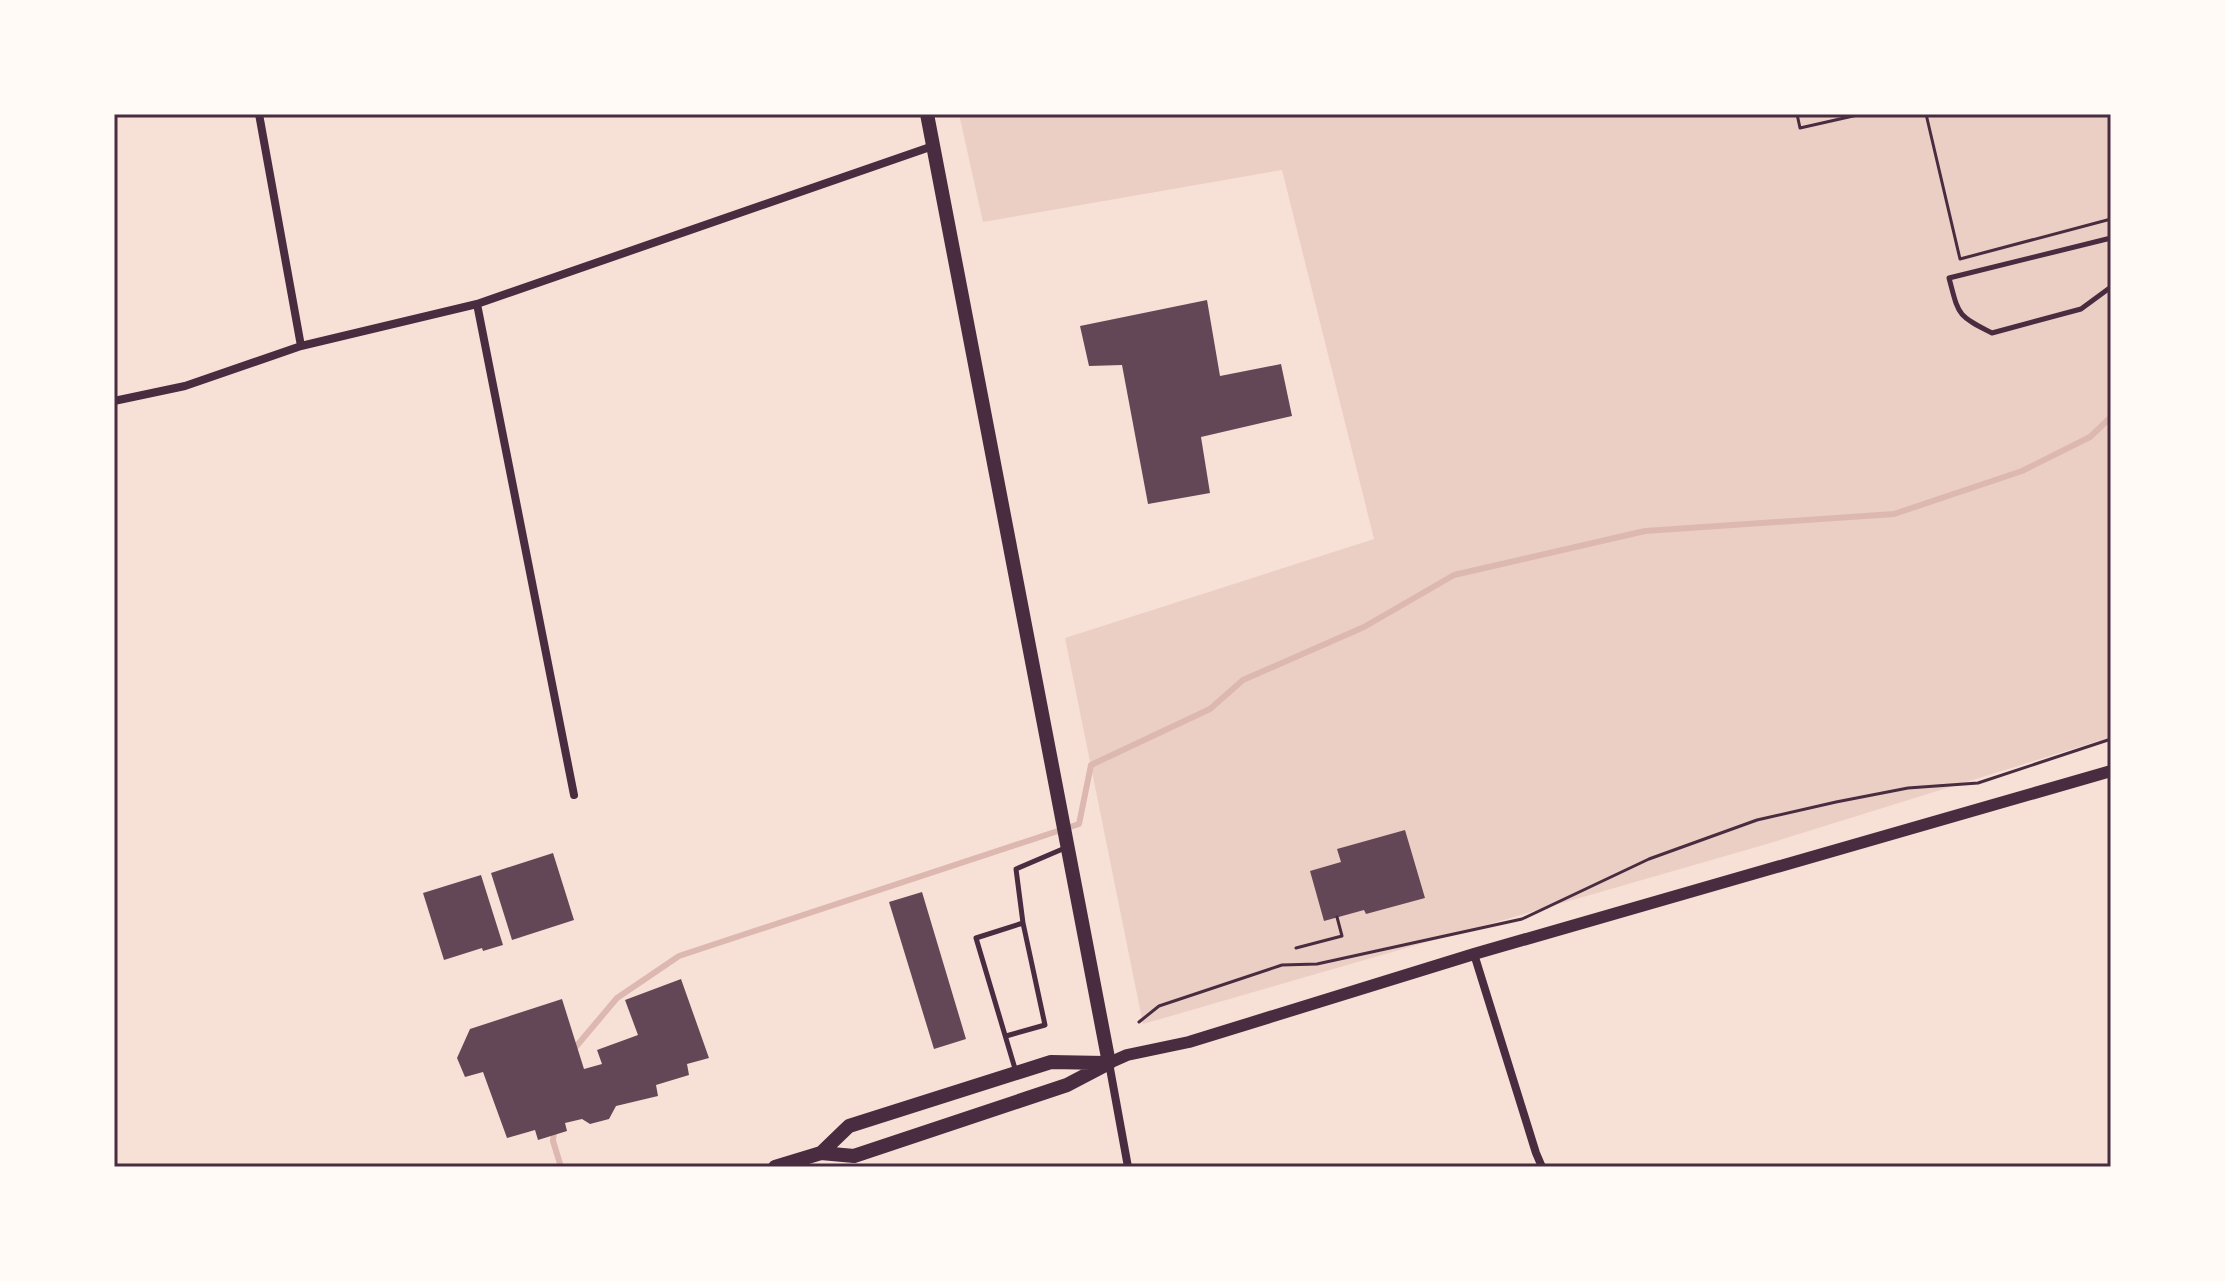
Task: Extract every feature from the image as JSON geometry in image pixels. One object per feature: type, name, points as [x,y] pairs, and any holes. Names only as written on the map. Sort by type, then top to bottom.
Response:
[{"type":"main road","points":[[927,114],[1109,1063]]},
{"type":"main road","points":[[813,1159],[849,1126],[1051,1062],[1109,1063]]},
{"type":"main road","points":[[775,1167],[813,1159],[854,1156],[1067,1085],[1109,1063]]},
{"type":"street","points":[[259,114],[301,346]]},
{"type":"street","points":[[114,401],[185,386],[301,346],[477,304],[933,146]]},
{"type":"street","points":[[477,304],[574,795]]},
{"type":"street","points":[[1128,1167],[1109,1063],[1127,1055],[1189,1042],[1474,954],[2111,771]]},
{"type":"street","points":[[1474,954],[1542,1167]]},
{"type":"lane","points":[[2111,238],[1949,278],[1958,312],[1992,333],[2081,309],[2111,287]]},
{"type":"lane","points":[[1006,1036],[1045,1025],[1023,923],[1016,869],[1068,846]]},
{"type":"lane","points":[[1016,1073],[976,938],[1023,923]]},
{"type":"path","points":[[1797,114],[1800,128],[1862,114]]},
{"type":"path","points":[[1926,114],[1960,259],[2111,219]]},
{"type":"path","points":[[1139,1022],[1159,1006],[1282,965],[1317,964],[1522,919],[1649,859],[1757,820],[1908,788],[1978,783],[2111,739]]},
{"type":"path","points":[[1296,948],[1342,936],[1337,917]]},
{"type":"shaded area","points":[[959,114],[2111,114],[2111,737],[1767,844],[1143,1024],[1065,638],[1374,539],[1282,170],[983,222]]},
{"type":"building","points":[[1207,300],[1220,376],[1281,364],[1292,416],[1201,437],[1210,493],[1148,504],[1122,365],[1089,366],[1080,326]]},
{"type":"building","points":[[1405,830],[1425,898],[1366,914],[1364,910],[1324,921],[1310,871],[1341,862],[1337,849]]},
{"type":"building","points":[[553,853],[574,920],[512,940],[491,873]]},
{"type":"building","points":[[481,875],[503,945],[444,960],[423,893]]},
{"type":"building","points":[[922,892],[966,1039],[934,1049],[889,902]]},
{"type":"building","points":[[681,979],[709,1058],[687,1064],[689,1075],[656,1085],[658,1096],[616,1106],[609,1119],[590,1124],[582,1119],[565,1123],[567,1131],[538,1140],[535,1130],[507,1138],[483,1072],[465,1077],[457,1058],[470,1029],[562,999],[584,1069],[602,1064],[597,1050],[638,1035],[625,1000]]},
{"type":"waterway","points":[[574,1049],[617,998],[679,956],[1079,824],[1091,765],[1210,709],[1243,680],[1364,627],[1454,575],[1645,531],[1894,514],[2022,471],[2090,437],[2111,417]]},
{"type":"waterway","points":[[554,1130],[553,1141],[561,1167]]}]
